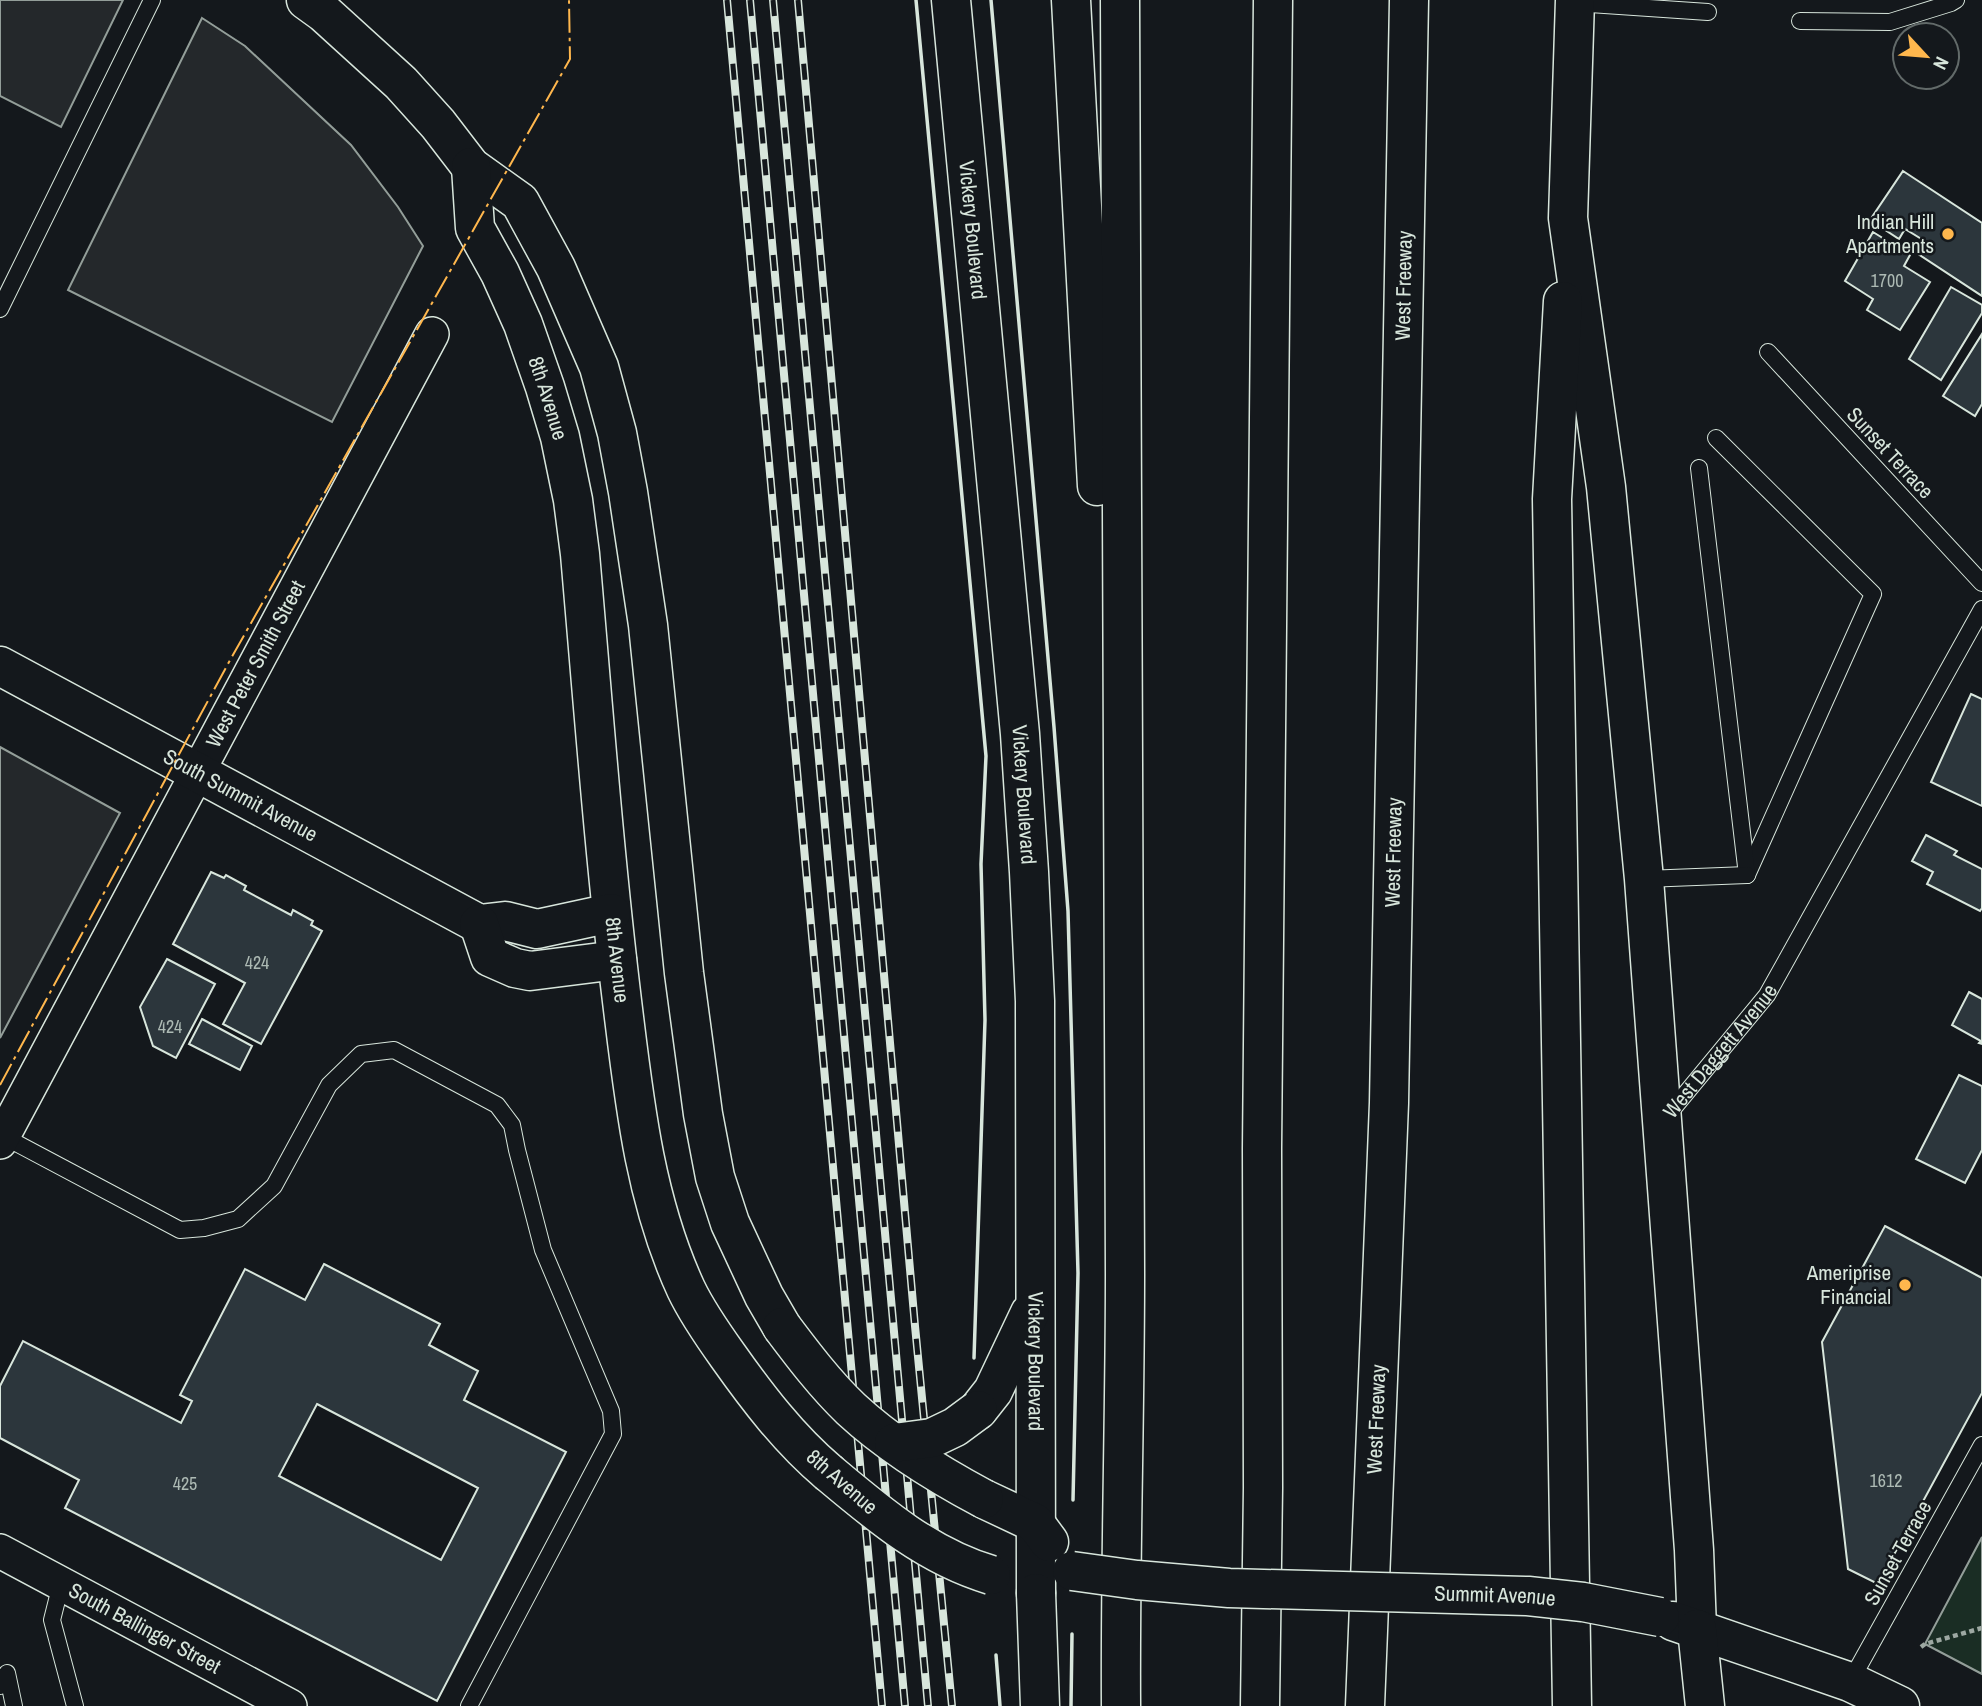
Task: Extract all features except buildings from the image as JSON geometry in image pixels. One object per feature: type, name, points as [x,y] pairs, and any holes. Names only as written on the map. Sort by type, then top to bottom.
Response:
[{"type":"main road","points":[[306,0],[401,83],[438,124],[471,167],[520,202],[556,268],[599,367],[617,433],[648,625],[684,973],[702,1114],[715,1177],[730,1223],[764,1296],[782,1327],[803,1356],[851,1409],[948,1480],[1035,1523],[1072,1571],[1036,1593]]},
{"type":"main road","name":"Vickery Boulevard","points":[[951,0],[1020,733],[1035,1001],[1035,1523],[1040,1706]]},
{"type":"main road","points":[[1071,0],[1124,981]]},
{"type":"main road","points":[[1120,0],[1125,1420],[1120,1618],[1121,1706]]},
{"type":"main road","points":[[1260,1706],[1264,1488],[1262,1122],[1273,0]]},
{"type":"main road","name":"West Freeway","points":[[1365,1706],[1389,1103],[1409,0]]},
{"type":"main road","points":[[1572,1706],[1552,499],[1568,218],[1575,2]]},
{"type":"main road","name":"8th Avenue","points":[[471,167],[475,228],[500,273],[523,324],[556,425],[573,500],[611,913],[638,1126],[651,1190],[668,1244],[687,1290],[713,1334],[746,1382],[811,1458],[889,1523],[945,1558],[1036,1593]]},
{"type":"main road","points":[[1568,218],[1606,487],[1644,879],[1663,1121]]},
{"type":"main road","name":"South Summit Avenue","points":[[0,666],[479,924],[505,921],[537,929],[611,913]]},
{"type":"main road","points":[[479,924],[490,957],[515,968],[530,971],[617,960]]},
{"type":"main road","name":"West Daggett Avenue","points":[[1663,1121],[1693,1536],[1697,1629],[1705,1706]]},
{"type":"main road","points":[[894,1443],[932,1438],[978,1410],[993,1391],[1036,1301]]},
{"type":"main road","name":"Summit Avenue","points":[[1072,1571],[1229,1588],[1528,1596],[1583,1602],[1660,1617],[1697,1629],[1850,1682],[1900,1706]]},
{"type":"street","name":"West Peter Smith Street","points":[[2,1139],[432,334]]},
{"type":"street","name":"South Ballinger Street","points":[[0,1551],[290,1706]]},
{"type":"lane","points":[[0,309],[152,0]]},
{"type":"lane","points":[[1800,21],[1890,22],[1956,0]]},
{"type":"lane","points":[[1575,2],[1708,12]]},
{"type":"lane","name":"Sunset Terrace","points":[[1768,352],[1982,583]]},
{"type":"lane","points":[[1716,438],[1873,594],[1747,875]]},
{"type":"lane","points":[[1699,468],[1747,875]]},
{"type":"lane","name":"West Daggett Avenue","points":[[1663,1121],[1768,995],[1982,609]]},
{"type":"lane","points":[[1644,879],[1747,875]]},
{"type":"lane","points":[[2,1139],[180,1230],[204,1228],[238,1219],[274,1186],[329,1084],[361,1054],[394,1050],[497,1105],[512,1125],[543,1250],[611,1411],[613,1434],[469,1706]]},
{"type":"lane","name":"Sunset Terrace","points":[[1850,1682],[1982,1445]]},
{"type":"lane","points":[[61,1584],[52,1620],[75,1706]]},
{"type":"lane","points":[[0,1685],[7,1673],[15,1706]]},
{"type":"path","points":[[1921,1647],[1982,1628]]},
{"type":"green space","points":[[1982,1537],[1982,1674],[1925,1644]]},
{"type":"shaded area","points":[[0,0],[123,0],[61,127],[0,96]]},
{"type":"shaded area","points":[[202,18],[245,46],[351,145],[398,207],[423,246],[332,422],[68,290]]},
{"type":"shaded area","points":[[0,747],[120,813],[0,1038]]},
{"type":"railway","points":[[727,0],[882,1706]]},
{"type":"railway","points":[[750,0],[905,1706]]},
{"type":"railway","points":[[773,0],[928,1706]]},
{"type":"railway","points":[[798,0],[915,1326],[952,1706]]},
{"type":"wall","points":[[916,0],[986,756],[981,864],[985,1020],[974,1358]]},
{"type":"wall","points":[[991,0],[1068,911],[1078,1273],[1073,1500]]},
{"type":"wall","points":[[1071,1706],[1072,1634]]},
{"type":"wall","points":[[996,1655],[1000,1706]]},
{"type":"power","points":[[0,1085],[229,662],[570,59],[569,0]]},
{"type":"place","name":"Indian Hill Apartments","points":[[1948,234]]},
{"type":"place","name":"Ameriprise Financial","points":[[1905,1285]]}]
